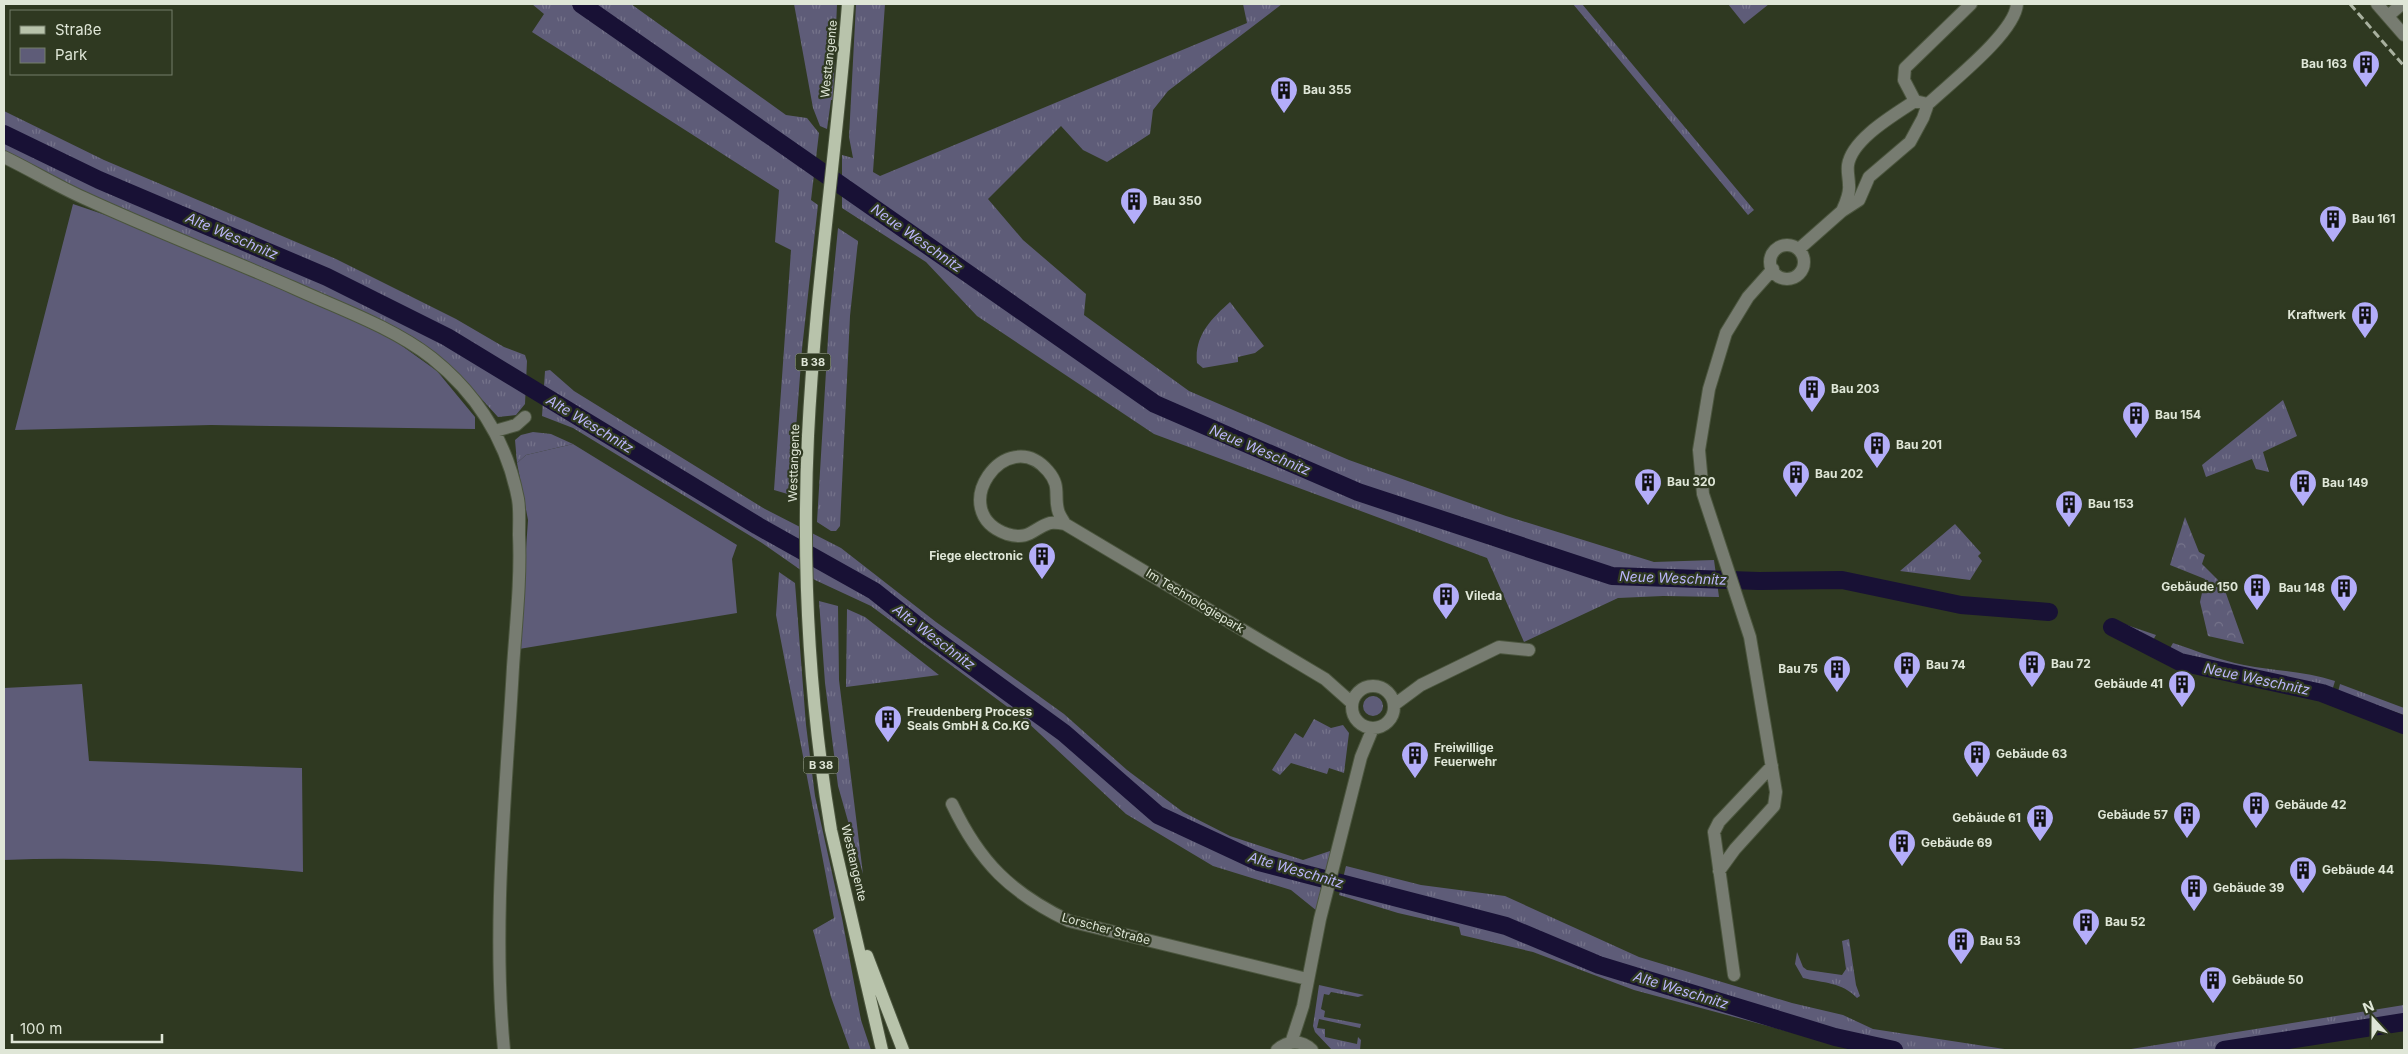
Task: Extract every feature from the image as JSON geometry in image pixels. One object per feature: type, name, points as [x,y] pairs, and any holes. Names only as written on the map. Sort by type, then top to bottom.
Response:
[{"type":"main road","name":"Westtangente","points":[[848,4],[825,225],[812,378],[806,500],[806,606],[816,724],[831,830],[854,921],[882,1050]]},
{"type":"main road","name":"Westtangente","points":[[854,921],[903,1050]]},
{"type":"street","points":[[1915,101],[1904,80],[1905,68],[1971,4]]},
{"type":"street","points":[[1799,249],[1842,211],[1859,200],[1869,178],[1910,142],[1928,104],[1999,37],[2016,12],[2017,4]]},
{"type":"street","points":[[2377,4],[2404,35]]},
{"type":"street","points":[[2388,16],[2402,4]]},
{"type":"street","points":[[1842,211],[1850,187],[1848,161],[1856,146],[1886,121],[1915,101],[1928,104]]},
{"type":"street","points":[[4,157],[45,176],[82,197],[220,254],[400,336],[432,358],[459,383],[484,412],[495,431],[510,469],[518,502],[520,561],[498,959],[504,1050]]},
{"type":"street","points":[[1784,245],[1799,249],[1804,261],[1798,275],[1784,278],[1773,270],[1771,259],[1775,250],[1784,245]]},
{"type":"street","points":[[1719,871],[1735,849],[1774,806],[1776,792],[1750,637],[1702,494],[1700,450],[1711,382],[1726,334],[1748,296],[1773,270]]},
{"type":"street","points":[[495,431],[516,424],[525,417]]},
{"type":"street","points":[[1021,458],[1036,462],[1045,468],[1055,481],[1058,491],[1058,511],[1065,524],[1050,523],[1035,532],[1021,536],[998,530],[990,523],[982,509],[980,493],[985,478],[996,466],[1010,459],[1021,458]]},
{"type":"street","name":"Im Technologiepark","points":[[1065,524],[1355,697]]},
{"type":"street","points":[[1391,699],[1498,647],[1529,650]]},
{"type":"street","points":[[1370,686],[1383,689],[1391,699],[1391,718],[1380,727],[1367,727],[1355,719],[1355,697],[1370,686]]},
{"type":"street","points":[[1277,1050],[1290,1042],[1303,1006],[1307,979],[1367,727]]},
{"type":"street","points":[[1734,975],[1719,871],[1715,828],[1772,766]]},
{"type":"street","name":"Lorscher Straße","points":[[952,804],[990,866],[1014,889],[1038,906],[1069,921],[1307,979]]},
{"type":"street","points":[[1290,1042],[1308,1047],[1303,1006]]},
{"type":"green space","points":[[532,4],[631,4],[786,115],[807,118],[819,133],[811,200],[818,205],[802,349],[791,495],[774,490],[791,250],[775,242],[779,190],[532,32],[544,14]]},
{"type":"green space","points":[[794,4],[837,4],[833,100],[831,100],[827,129],[820,126],[813,108]]},
{"type":"green space","points":[[856,4],[885,4],[873,172],[880,176],[1247,23],[1243,4],[1282,4],[1168,91],[1153,110],[1150,134],[1107,162],[1083,150],[1061,126],[988,199],[1023,240],[1086,294],[1084,315],[1189,391],[1349,460],[1506,516],[1654,562],[1714,560],[1719,597],[1663,596],[1618,598],[1524,642],[1487,558],[1154,434],[977,316],[926,262],[842,208],[842,155],[853,158],[849,137]]},
{"type":"green space","points":[[1573,4],[1582,4],[1754,210],[1748,215]]},
{"type":"green space","points":[[1728,4],[1769,4],[1744,24]]},
{"type":"green space","points":[[4,111],[104,160],[336,259],[456,319],[504,347],[525,355],[527,361],[525,404],[516,415],[498,417],[457,372],[421,342],[87,194],[4,154]]},
{"type":"green space","points":[[73,204],[138,226],[289,291],[391,338],[437,371],[475,417],[475,429],[211,425],[15,430]]},
{"type":"green space","points":[[838,228],[858,241],[850,316],[840,526],[836,531],[831,531],[817,522],[829,321]]},
{"type":"green space","points":[[1230,302],[1264,346],[1255,353],[1238,357],[1238,362],[1203,368],[1197,363],[1198,344],[1201,336],[1210,322]]},
{"type":"green space","points":[[550,370],[574,391],[765,509],[841,548],[936,622],[1064,714],[1127,770],[1183,812],[1230,836],[1303,860],[1336,849],[1317,911],[1291,890],[1213,866],[1126,814],[1025,720],[871,606],[815,580],[762,543],[573,428],[542,416],[545,371]]},
{"type":"green space","points":[[2283,400],[2297,436],[2263,452],[2269,472],[2256,469],[2252,459],[2206,477],[2202,465]]},
{"type":"green space","points":[[533,432],[551,434],[573,444],[526,455],[517,463],[515,440],[521,435]]},
{"type":"green space","points":[[573,444],[737,545],[732,559],[737,613],[519,649],[528,520],[517,463],[526,455]]},
{"type":"green space","points":[[2185,517],[2199,552],[2205,555],[2202,564],[2223,585],[2244,644],[2208,636],[2200,602],[2205,579],[2170,565]]},
{"type":"green space","points":[[1955,524],[1981,553],[1978,556],[1982,561],[1970,580],[1900,571]]},
{"type":"green space","points":[[779,572],[795,583],[806,725],[815,796],[842,918],[861,1020],[871,1050],[850,1050],[831,997],[813,930],[834,918],[776,615]]},
{"type":"green space","points":[[819,601],[838,606],[839,680],[863,874],[838,786],[825,683]]},
{"type":"green space","points":[[847,609],[865,617],[939,675],[846,687]]},
{"type":"green space","points":[[2118,622],[2156,635],[2152,642],[2116,629]]},
{"type":"green space","points":[[2173,643],[2235,663],[2312,675],[2335,681],[2332,691],[2300,681],[2212,665],[2169,650]]},
{"type":"green space","points":[[82,684],[89,761],[302,768],[303,872],[154,861],[4,860],[4,688]]},
{"type":"green space","points":[[2340,684],[2404,708],[2404,715],[2338,692]]},
{"type":"green space","points":[[1373,696],[1380,699],[1383,706],[1380,713],[1373,716],[1366,713],[1363,706],[1366,699]]},
{"type":"green space","points":[[1314,719],[1331,728],[1343,725],[1349,733],[1344,773],[1329,768],[1327,774],[1291,763],[1280,775],[1272,770],[1295,733],[1303,738]]},
{"type":"green space","points":[[1346,866],[1421,885],[1505,896],[1639,957],[1792,1003],[1843,1015],[1873,1029],[2011,1050],[1857,1050],[1634,990],[1533,952],[1461,935],[1459,927],[1398,913],[1339,895]]},
{"type":"green space","points":[[1849,939],[1856,985],[1860,996],[1857,998],[1839,986],[1803,978],[1795,964],[1797,952],[1803,967],[1807,970],[1842,975],[1846,969],[1842,941]]},
{"type":"green space","points":[[1319,985],[1364,995],[1358,997],[1331,992],[1329,995],[1324,994],[1321,1009],[1325,1011],[1324,1017],[1361,1024],[1360,1028],[1319,1019],[1317,1028],[1325,1029],[1325,1037],[1357,1044],[1358,1037],[1361,1040],[1360,1050],[1332,1050],[1315,1032],[1313,1026]]},
{"type":"green space","points":[[2404,1005],[2404,1027],[2266,1050],[2125,1050]]},
{"type":"waterway","name":"Neue Weschnitz","points":[[581,4],[1155,404],[1358,492],[1612,576],[1759,581],[1842,580],[1961,605],[2049,612]]},
{"type":"waterway","name":"Alte Weschnitz","points":[[4,134],[99,180],[327,277],[447,337],[758,526],[874,591],[928,634],[1064,733],[1158,815],[1259,862],[1506,926],[1599,965],[1835,1037],[1894,1050]]},
{"type":"waterway","name":"Neue Weschnitz","points":[[2112,627],[2180,662],[2322,693],[2404,725]]},
{"type":"waterway","name":"Alte Weschnitz","points":[[2224,1050],[2404,1022]]},
{"type":"railway","points":[[2350,4],[2404,66]]},
{"type":"place","name":"Bau 163","points":[[2366,88]]},
{"type":"place","name":"Bau 355","points":[[1284,114]]},
{"type":"place","name":"Bau 350","points":[[1134,225]]},
{"type":"place","name":"Bau 161","points":[[2333,243]]},
{"type":"place","name":"Kraftwerk","points":[[2365,339]]},
{"type":"place","name":"Bau 203","points":[[1812,413]]},
{"type":"place","name":"Bau 154","points":[[2136,439]]},
{"type":"place","name":"Bau 201","points":[[1877,469]]},
{"type":"place","name":"Bau 202","points":[[1796,498]]},
{"type":"place","name":"Bau 320","points":[[1648,506]]},
{"type":"place","name":"Bau 149","points":[[2303,507]]},
{"type":"place","name":"Bau 153","points":[[2069,528]]},
{"type":"place","name":"Fiege electronic","points":[[1042,580]]},
{"type":"place","name":"Gebäude 150","points":[[2257,611]]},
{"type":"place","name":"Bau 148","points":[[2344,612]]},
{"type":"place","name":"Vileda","points":[[1446,620]]},
{"type":"place","name":"Bau 72","points":[[2032,688]]},
{"type":"place","name":"Bau 74","points":[[1907,689]]},
{"type":"place","name":"Bau 75","points":[[1837,693]]},
{"type":"place","name":"Gebäude 41","points":[[2182,708]]},
{"type":"place","name":"Freudenberg Process Seals GmbH & Co.KG","points":[[888,743]]},
{"type":"place","name":"Gebäude 63","points":[[1977,778]]},
{"type":"place","name":"Freiwillige Feuerwehr","points":[[1415,779]]},
{"type":"place","name":"Gebäude 42","points":[[2256,829]]},
{"type":"place","name":"Gebäude 57","points":[[2187,839]]},
{"type":"place","name":"Gebäude 61","points":[[2040,842]]},
{"type":"place","name":"Gebäude 69","points":[[1902,867]]},
{"type":"place","name":"Gebäude 44","points":[[2303,894]]},
{"type":"place","name":"Gebäude 39","points":[[2194,912]]},
{"type":"place","name":"Bau 52","points":[[2086,946]]},
{"type":"place","name":"Bau 53","points":[[1961,965]]},
{"type":"place","name":"Gebäude 50","points":[[2213,1004]]}]
